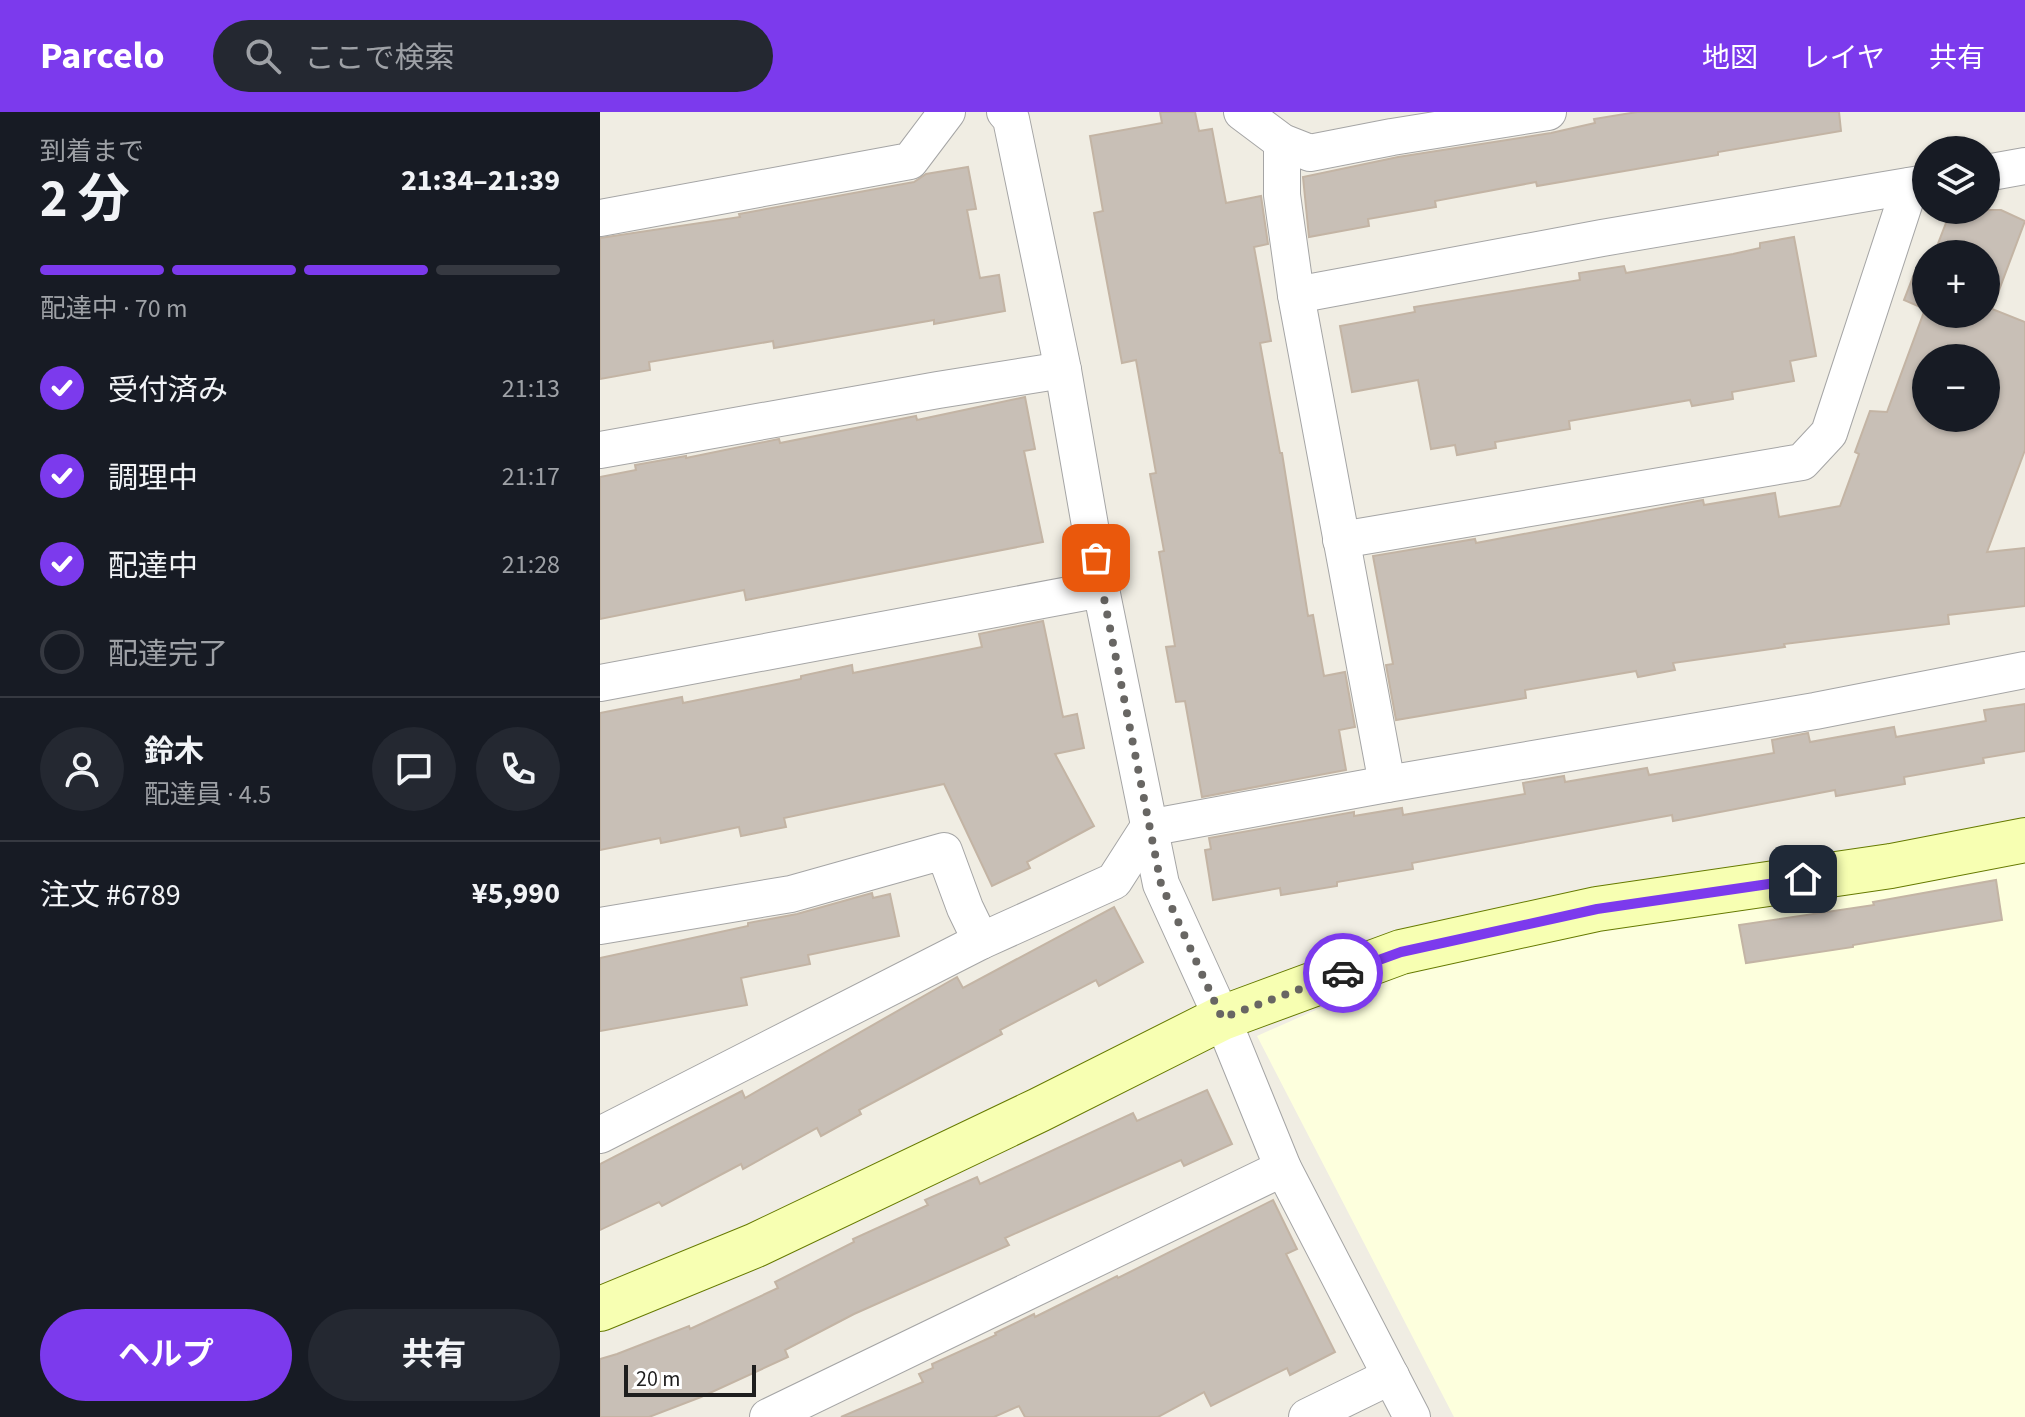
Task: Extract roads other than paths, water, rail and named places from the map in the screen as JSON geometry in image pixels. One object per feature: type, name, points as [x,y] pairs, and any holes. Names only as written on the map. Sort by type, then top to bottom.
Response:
[{"type":"street","points":[[600,218],[910,161],[947,112]]},
{"type":"street","points":[[1005,112],[1011,119],[1063,370],[1101,589],[1161,884],[1222,1018],[1283,1168],[1412,1417]]},
{"type":"street","points":[[1242,112],[1282,142],[1310,153],[1548,112]]},
{"type":"street","points":[[1282,142],[1282,195],[1296,295],[1387,784]]},
{"type":"street","points":[[2000,170],[2025,166]]},
{"type":"street","points":[[1296,295],[1602,238],[1912,186]]},
{"type":"street","points":[[1341,540],[1802,462],[1829,433],[1912,202]]},
{"type":"street","points":[[600,450],[1063,370]]},
{"type":"street","points":[[600,683],[1101,589]]},
{"type":"street","points":[[600,1135],[981,941],[1114,881],[1148,828],[1815,711],[2025,670]]},
{"type":"street","points":[[600,1309],[770,1239],[1222,1018],[1401,952],[1597,909],[1891,866],[2025,840]]},
{"type":"street","points":[[600,926],[791,894],[944,851],[981,941]]},
{"type":"street","points":[[768,1417],[1283,1168]]},
{"type":"street","points":[[1307,1417],[1391,1376]]}]
